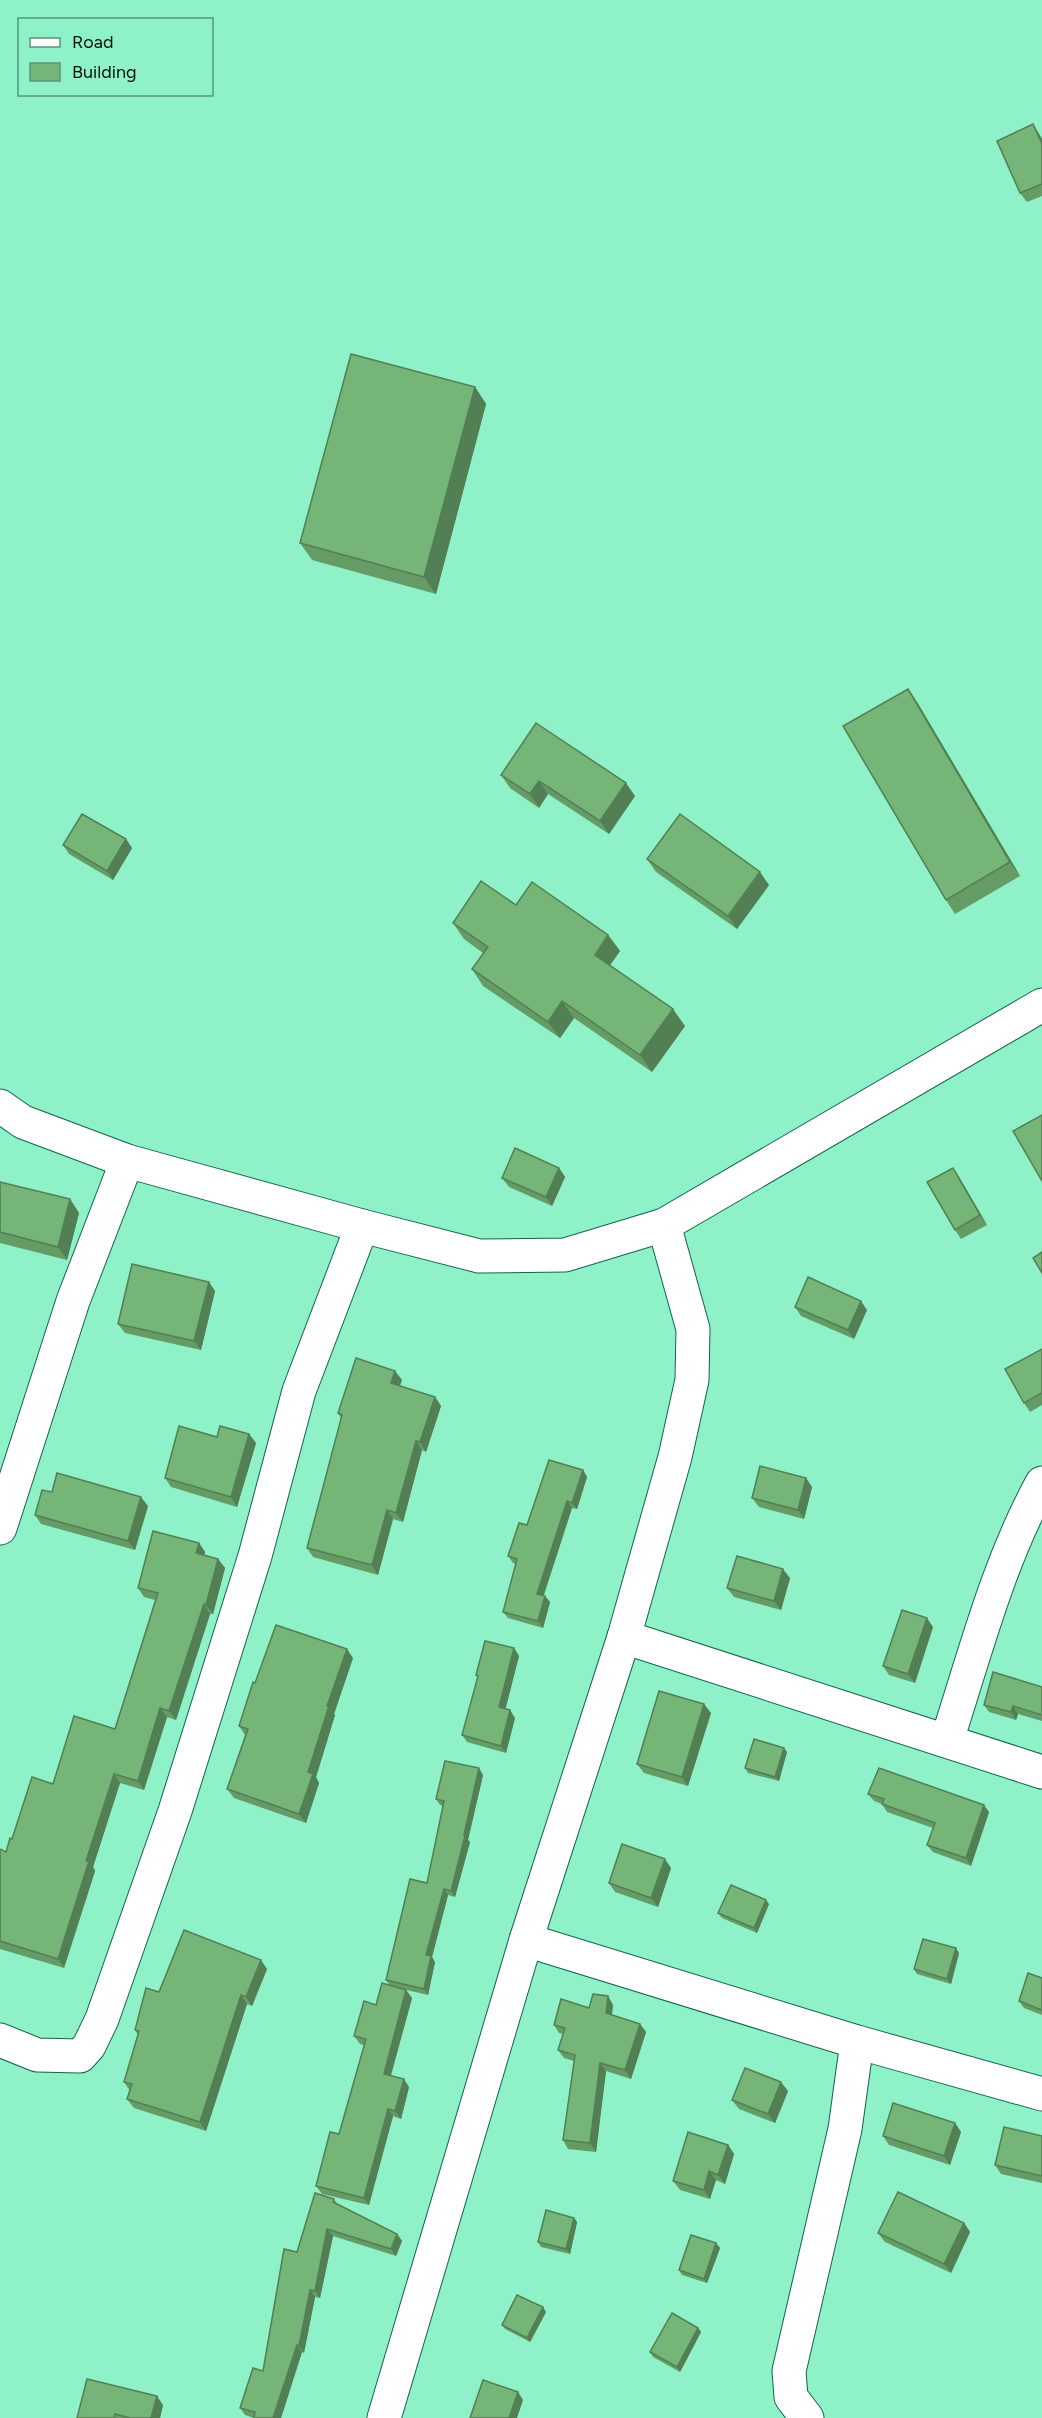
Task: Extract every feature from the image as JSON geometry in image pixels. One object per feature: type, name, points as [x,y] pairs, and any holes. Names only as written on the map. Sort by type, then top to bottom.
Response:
[{"type":"street","points":[[0,1107],[23,1122],[127,1161],[363,1226],[479,1256],[565,1255],[664,1225],[1042,1005]]},
{"type":"street","points":[[0,1528],[73,1301],[127,1161]]},
{"type":"street","points":[[384,2418],[526,1940],[624,1637],[675,1457],[692,1380],[693,1329],[664,1225]]},
{"type":"street","points":[[0,2040],[37,2055],[80,2056],[89,2046],[102,2019],[182,1789],[255,1556],[299,1391],[363,1226]]},
{"type":"street","points":[[946,1740],[994,1594],[1031,1503],[1042,1483]]},
{"type":"street","points":[[624,1637],[1042,1772]]},
{"type":"street","points":[[526,1940],[857,2042],[1042,2094]]},
{"type":"street","points":[[807,2418],[791,2397],[789,2371],[843,2140],[857,2042]]},
{"type":"building","points":[[1033,124],[1042,144],[1042,184],[1020,193],[997,141]]},
{"type":"building","points":[[351,354],[475,387],[424,577],[300,543]]},
{"type":"building","points":[[908,689],[1010,862],[946,900],[843,726]]},
{"type":"building","points":[[536,723],[626,783],[600,821],[539,781],[530,794],[501,775]]},
{"type":"building","points":[[82,814],[126,839],[107,871],[63,845]]},
{"type":"building","points":[[680,814],[760,872],[728,916],[647,859]]},
{"type":"building","points":[[481,881],[516,905],[532,882],[608,935],[595,955],[673,1009],[640,1055],[562,1001],[548,1022],[472,969],[488,947],[453,923]]},
{"type":"building","points":[[1042,1115],[1042,1181],[1013,1131]]},
{"type":"building","points":[[515,1148],[559,1168],[546,1197],[502,1178]]},
{"type":"building","points":[[953,1168],[980,1215],[955,1230],[927,1182]]},
{"type":"building","points":[[0,1182],[70,1199],[58,1247],[0,1232]]},
{"type":"building","points":[[1042,1252],[1042,1273],[1033,1258]]},
{"type":"building","points":[[132,1264],[209,1282],[194,1341],[118,1324]]},
{"type":"building","points":[[808,1277],[861,1301],[848,1330],[795,1307]]},
{"type":"building","points":[[1042,1349],[1042,1393],[1024,1403],[1005,1369]]},
{"type":"building","points":[[356,1358],[395,1371],[391,1383],[435,1397],[420,1442],[416,1441],[396,1513],[387,1510],[372,1565],[307,1548],[342,1415],[338,1413]]},
{"type":"building","points":[[179,1426],[217,1437],[220,1426],[249,1434],[231,1497],[165,1478]]},
{"type":"building","points":[[549,1460],[583,1470],[572,1503],[567,1501],[537,1594],[545,1596],[538,1621],[503,1612],[517,1559],[508,1556],[519,1523],[527,1525]]},
{"type":"building","points":[[760,1466],[806,1478],[798,1510],[752,1498]]},
{"type":"building","points":[[57,1473],[141,1497],[128,1541],[35,1515],[42,1490],[52,1492]]},
{"type":"building","points":[[153,1531],[199,1543],[196,1553],[218,1559],[206,1605],[204,1604],[169,1711],[160,1708],[138,1781],[114,1774],[58,1959],[0,1941],[0,1849],[6,1852],[10,1838],[12,1839],[32,1777],[53,1784],[74,1716],[115,1729],[158,1593],[138,1588]]},
{"type":"building","points":[[737,1556],[783,1569],[774,1601],[727,1588]]},
{"type":"building","points":[[902,1610],[927,1618],[908,1674],[883,1666]]},
{"type":"building","points":[[276,1625],[347,1649],[327,1706],[329,1706],[308,1772],[313,1774],[299,1814],[227,1789],[248,1729],[239,1726],[253,1682],[255,1683]]},
{"type":"building","points":[[485,1641],[514,1648],[499,1707],[510,1710],[501,1746],[462,1735]]},
{"type":"building","points":[[993,1672],[1042,1687],[1042,1715],[1013,1706],[1011,1712],[984,1705]]},
{"type":"building","points":[[659,1691],[704,1704],[682,1777],[637,1764]]},
{"type":"building","points":[[754,1739],[784,1748],[775,1777],[745,1768]]},
{"type":"building","points":[[445,1761],[479,1768],[451,1891],[444,1889],[426,1955],[431,1956],[424,1989],[386,1980],[410,1879],[427,1883],[444,1801],[436,1799]]},
{"type":"building","points":[[879,1768],[984,1805],[966,1858],[927,1845],[935,1823],[882,1804],[884,1799],[868,1794]]},
{"type":"building","points":[[622,1844],[665,1859],[651,1898],[609,1883]]},
{"type":"building","points":[[731,1885],[766,1900],[754,1928],[718,1913]]},
{"type":"building","points":[[184,1930],[261,1960],[246,1997],[241,1995],[200,2122],[127,2099],[132,2084],[124,2082],[139,2031],[135,2030],[146,1988],[159,1992]]},
{"type":"building","points":[[923,1939],[956,1948],[947,1979],[914,1969]]},
{"type":"building","points":[[1028,1973],[1042,1978],[1042,2010],[1019,2001]]},
{"type":"building","points":[[382,1983],[406,1990],[384,2074],[404,2079],[395,2111],[388,2109],[364,2198],[316,2186],[330,2132],[339,2134],[366,2039],[354,2036],[364,2001],[376,2005]]},
{"type":"building","points":[[593,1994],[608,1996],[606,2013],[640,2024],[625,2070],[600,2063],[590,2143],[563,2140],[575,2055],[558,2050],[565,2028],[554,2025],[561,1999],[589,2008]]},
{"type":"building","points":[[745,2068],[781,2082],[768,2114],[732,2100]]},
{"type":"building","points":[[893,2103],[955,2123],[944,2156],[883,2136]]},
{"type":"building","points":[[1004,2127],[1042,2136],[1042,2176],[995,2165]]},
{"type":"building","points":[[688,2132],[728,2145],[718,2175],[709,2171],[704,2190],[673,2181]]},
{"type":"building","points":[[898,2192],[964,2223],[944,2264],[878,2233]]},
{"type":"building","points":[[315,2193],[334,2199],[333,2202],[397,2234],[391,2249],[327,2229],[315,2291],[310,2290],[299,2346],[297,2345],[273,2418],[254,2418],[255,2412],[240,2408],[253,2368],[263,2371],[284,2249],[297,2252]]},
{"type":"building","points":[[546,2210],[574,2218],[566,2249],[538,2242]]},
{"type":"building","points":[[691,2235],[716,2243],[704,2279],[679,2270]]},
{"type":"building","points":[[517,2295],[543,2307],[527,2338],[502,2325]]},
{"type":"building","points":[[672,2313],[698,2328],[677,2367],[650,2352]]},
{"type":"building","points":[[87,2379],[157,2396],[151,2418],[130,2418],[115,2414],[114,2418],[77,2418]]},
{"type":"building","points":[[483,2380],[518,2392],[509,2418],[470,2418]]}]
